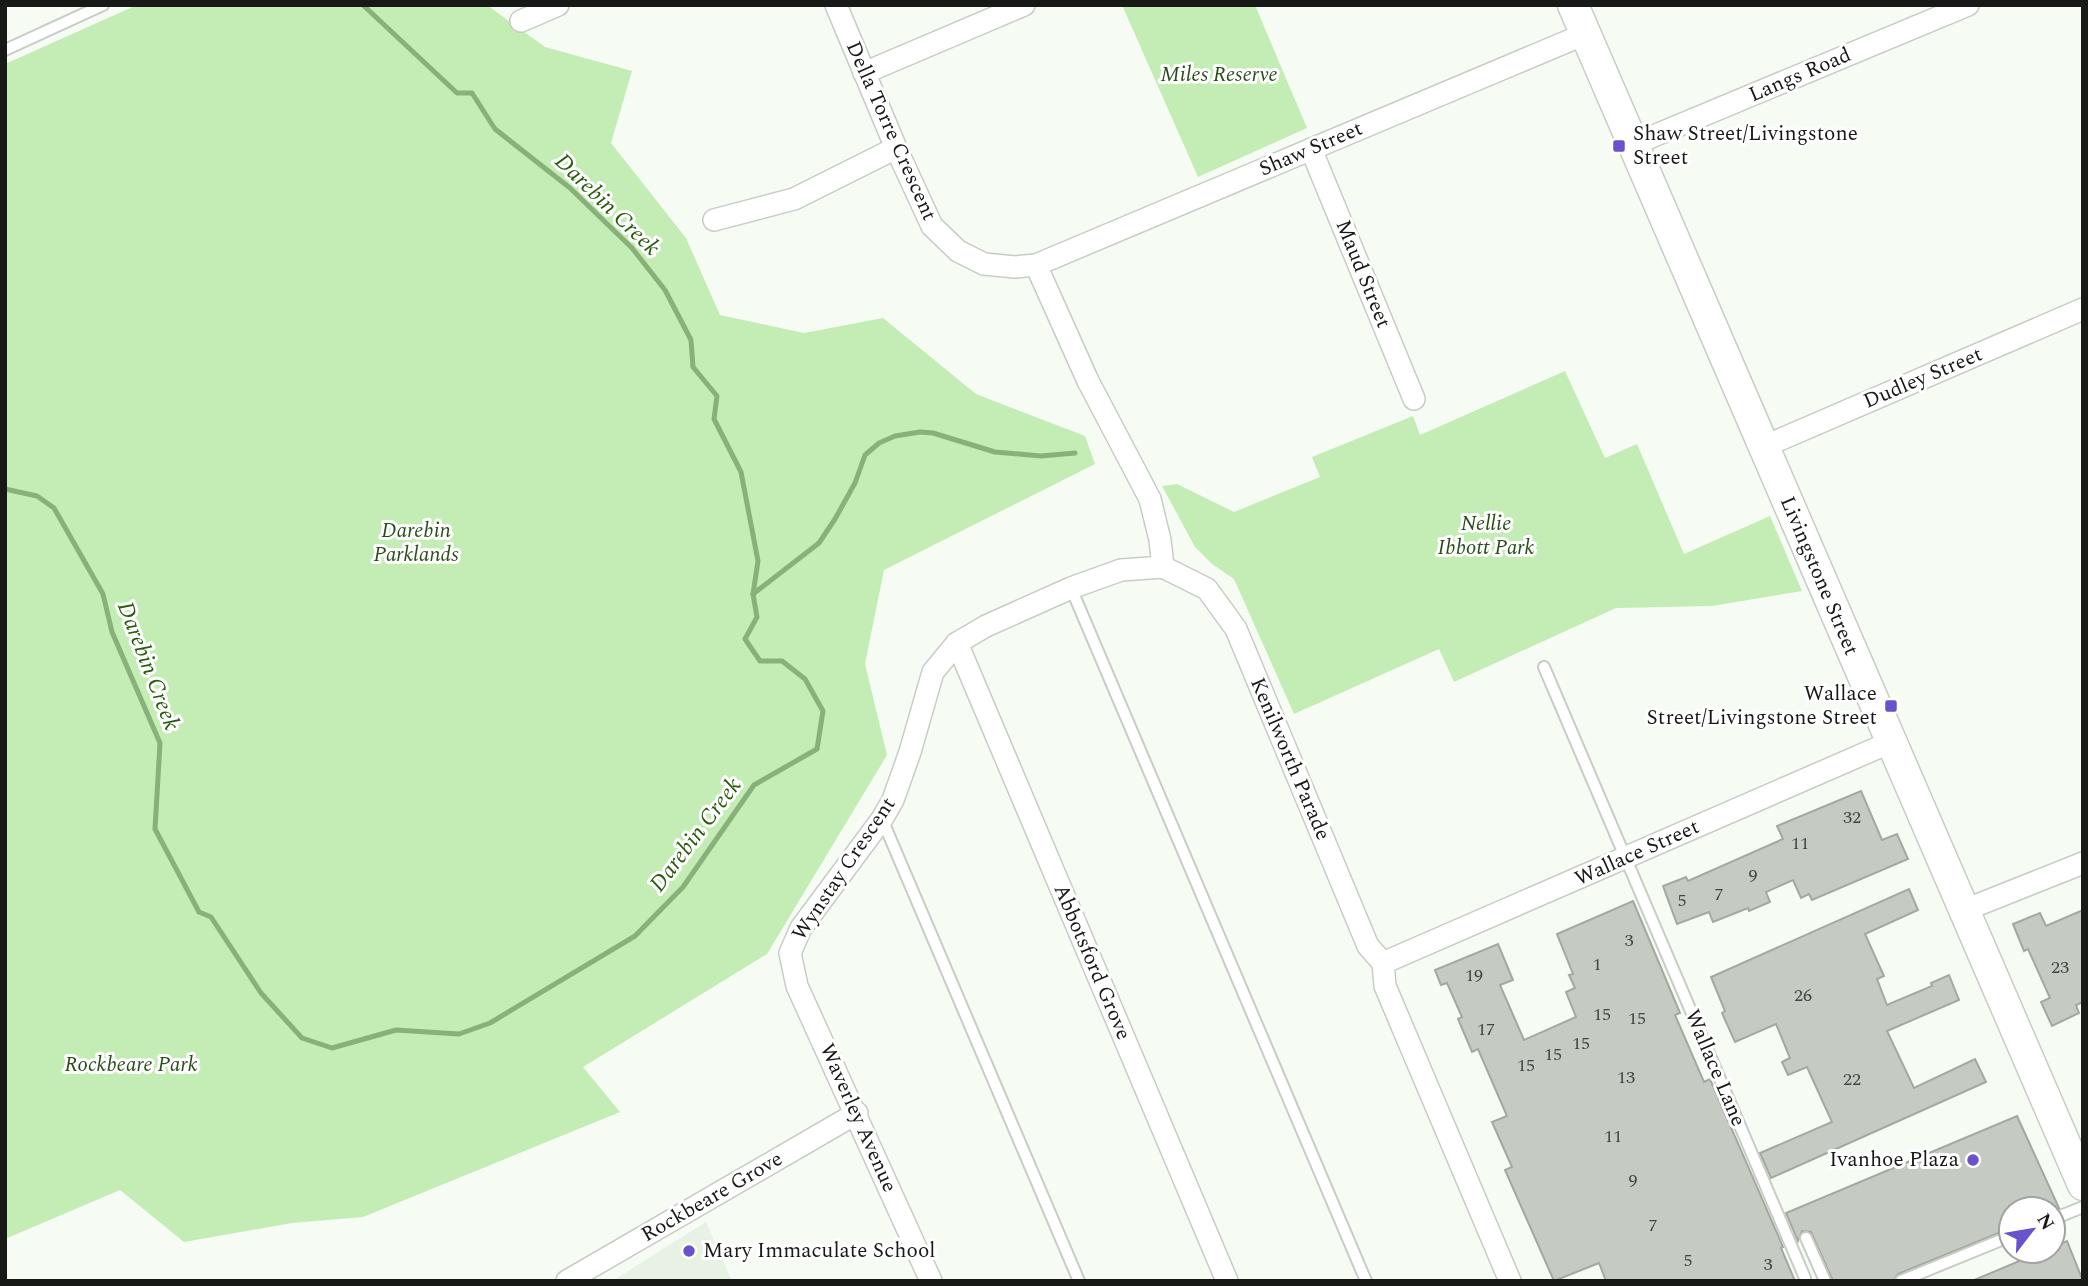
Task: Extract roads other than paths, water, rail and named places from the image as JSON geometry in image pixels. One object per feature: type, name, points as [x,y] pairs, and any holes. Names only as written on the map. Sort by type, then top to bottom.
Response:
[{"type":"main road","name":"Livingstone Street","points":[[1573,5],[2083,1185]]},
{"type":"street","points":[[521,21],[558,5]]},
{"type":"street","name":"Della Torre Crescent","points":[[836,5],[932,226],[958,251],[984,264],[1015,267],[1036,265]]},
{"type":"street","points":[[864,73],[1024,5]]},
{"type":"street","name":"Langs Road","points":[[1632,145],[1968,5]]},
{"type":"street","name":"Shaw Street","points":[[1036,265],[1585,34]]},
{"type":"street","points":[[714,220],[794,199],[896,148]]},
{"type":"street","name":"Maud Street","points":[[1311,149],[1414,398]]},
{"type":"street","points":[[1036,265],[1088,381],[1150,499],[1160,540],[1163,567]]},
{"type":"street","name":"Dudley Street","points":[[1763,447],[2083,309]]},
{"type":"street","name":"Wynstay Crescent","points":[[790,953],[801,928],[882,819],[910,752],[933,672],[957,643],[986,626],[1071,588],[1121,570],[1163,567]]},
{"type":"street","name":"Kenilworth Parade","points":[[1163,567],[1207,589],[1236,629],[1368,946],[1383,963],[1385,986],[1510,1281]]},
{"type":"street","name":"Abbotsford Grove","points":[[957,643],[1227,1281]]},
{"type":"street","name":"Wallace Street","points":[[1383,963],[1891,742]]},
{"type":"street","points":[[1965,910],[2083,863]]},
{"type":"street","name":"Waverley Avenue","points":[[790,953],[797,986],[857,1113],[931,1281]]},
{"type":"street","name":"Rockbeare Grove","points":[[567,1281],[857,1113]]},
{"type":"lane","points":[[5,50],[103,5]]},
{"type":"lane","points":[[1071,588],[1366,1281]]},
{"type":"lane","name":"Wallace Lane","points":[[1544,667],[1806,1280]]},
{"type":"lane","points":[[882,819],[1079,1281]]},
{"type":"lane","points":[[1806,1238],[1825,1281]]},
{"type":"lane","points":[[1901,1281],[1997,1242]]},
{"type":"waterway","name":"Darebin Creek","points":[[5,489],[37,496],[54,508],[103,594],[112,632],[160,743],[155,829],[199,912],[211,917],[261,993],[302,1038],[332,1048],[396,1030],[459,1034],[490,1023],[635,936],[683,887],[754,785],[817,749],[823,711],[805,679],[782,661],[760,661],[745,639],[757,617],[753,594],[758,561],[741,472],[714,419],[717,396],[693,367],[691,340],[665,290],[632,248],[570,188],[495,129],[472,93],[457,93],[363,5]]},
{"type":"waterway","points":[[753,594],[819,543],[855,483],[865,455],[879,443],[895,436],[920,432],[933,433],[995,452],[1041,456],[1075,453]]},
{"type":"place","name":"Shaw Street/Livingstone Street","points":[[1619,146]]},
{"type":"place","name":"Wallace Street/Livingstone Street","points":[[1891,706]]},
{"type":"place","name":"Ivanhoe Plaza","points":[[1973,1160]]},
{"type":"place","name":"Mary Immaculate School","points":[[689,1251]]},
{"type":"park label","name":"Miles Reserve","points":[[1219,75]]},
{"type":"park label","name":"Nellie Ibbott Park","points":[[1486,536]]},
{"type":"park label","name":"Darebin Parklands","points":[[416,543]]},
{"type":"park label","name":"Rockbeare Park","points":[[131,1065]]}]
